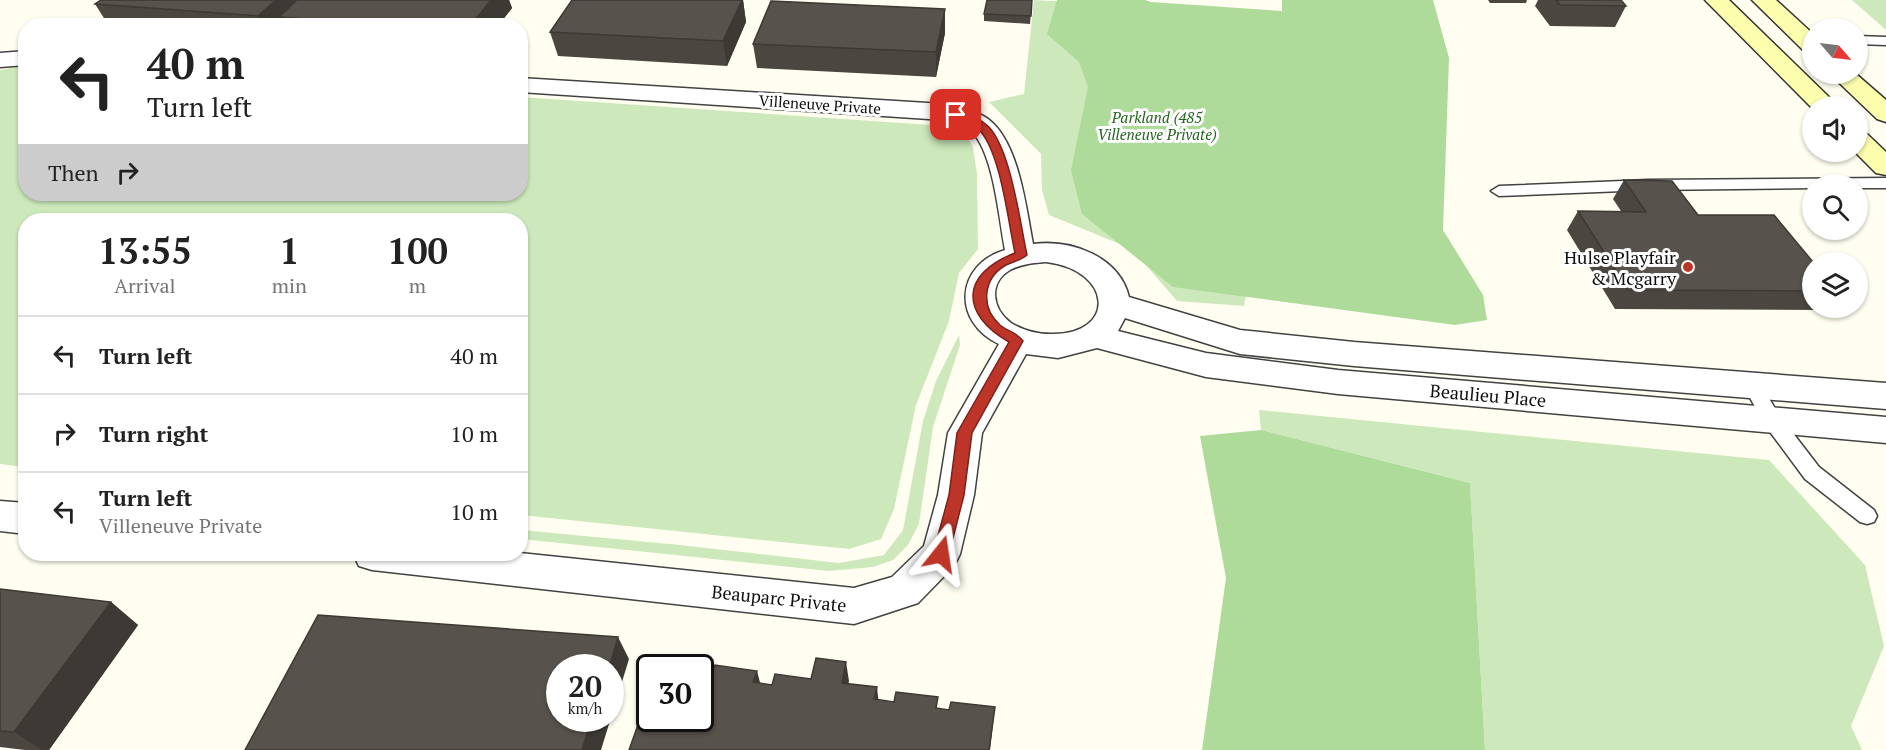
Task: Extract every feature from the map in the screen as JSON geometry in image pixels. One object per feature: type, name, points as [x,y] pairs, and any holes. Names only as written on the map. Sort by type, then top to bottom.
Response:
[{"type":"main road","points":[[1716,0],[1814,96]]},
{"type":"main road","points":[[1763,0],[1802,34]]},
{"type":"main road","points":[[1853,84],[1886,114]]},
{"type":"main road","points":[[1868,150],[1886,167]]},
{"type":"street","points":[[0,60],[18,59]]},
{"type":"street","name":"Villeneuve Private","points":[[528,85],[944,111],[968,118],[985,129],[1000,158],[1021,255]]},
{"type":"street","points":[[1046,252],[1072,257],[1095,268],[1111,285],[1116,304],[1110,322],[1094,336],[1070,345],[1044,347],[1017,341],[995,328],[982,312],[979,294],[985,277],[1000,263],[1021,255],[1046,252]]},
{"type":"street","name":"Beaulieu Place","points":[[1116,304],[1240,342],[1354,354],[1886,396]]},
{"type":"street","name":"Beaulieu Place","points":[[1094,336],[1206,365],[1327,380],[1886,430]]},
{"type":"street","name":"Beauparc Private","points":[[437,561],[854,606],[904,591],[941,554],[956,495],[965,433],[1017,341]]},
{"type":"street","points":[[0,516],[18,518]]},
{"type":"lane","points":[[1868,40],[1886,41]]},
{"type":"lane","points":[[1499,191],[1648,185],[1886,183]]},
{"type":"lane","points":[[1752,385],[1772,420],[1812,473],[1867,516]]},
{"type":"green space","name":"Parkland (485 Villeneuve Private)","points":[[1034,0],[1301,14],[1244,306],[1177,301],[1132,249],[1049,215],[1042,190],[1041,154],[989,102],[1024,94]]},
{"type":"green space","points":[[1057,0],[1145,0],[1282,11],[1282,0],[1433,0],[1449,58],[1443,230],[1483,295],[1487,320],[1455,325],[1173,287],[1082,214],[1071,170],[1088,87],[1079,62],[1047,34]]},
{"type":"green space","points":[[1852,0],[1886,0],[1886,30]]},
{"type":"green space","points":[[18,66],[18,201],[528,201],[528,97],[932,125],[952,129],[968,138],[973,147],[977,174],[978,249],[959,273],[949,321],[916,405],[894,509],[881,539],[849,549],[528,516],[528,213],[18,213],[18,466],[0,464],[0,70]]},
{"type":"green space","points":[[959,335],[960,345],[933,427],[919,524],[908,545],[893,560],[873,567],[828,571],[528,540],[528,531],[839,563],[884,555],[903,530],[923,421],[936,381]]},
{"type":"green space","points":[[1259,410],[1769,460],[1865,565],[1884,646],[1851,726],[1862,750],[1485,750],[1470,483],[1261,430]]},
{"type":"green space","points":[[1261,430],[1470,483],[1485,750],[1202,750],[1226,578],[1200,436]]},
{"type":"building","points":[[101,0],[276,0],[258,16],[95,4]]},
{"type":"building","points":[[297,0],[491,0],[476,18],[279,17]]},
{"type":"building","points":[[572,0],[742,0],[723,41],[550,32]]},
{"type":"building","points":[[987,0],[1032,0],[1031,16],[984,14]]},
{"type":"building","points":[[1556,0],[1621,0],[1626,6],[1560,5]]},
{"type":"building","points":[[771,1],[945,9],[936,52],[753,44]]},
{"type":"building","name":"Hulse Playfair & Mcgarry","points":[[1624,180],[1672,181],[1698,215],[1774,215],[1805,252],[1802,252],[1802,291],[1628,290],[1578,211],[1646,212]]},
{"type":"building","points":[[0,589],[111,602],[14,732],[0,731]]},
{"type":"building","points":[[318,615],[618,637],[613,654],[546,654],[546,732],[588,732],[582,750],[245,750]]},
{"type":"building","points":[[816,658],[846,662],[842,683],[877,687],[874,699],[894,702],[896,692],[938,697],[936,708],[949,710],[951,702],[995,707],[989,750],[629,750],[636,730],[714,732],[715,665],[757,671],[753,682],[772,685],[775,674],[811,679]]},
{"type":"place","name":"Hulse Playfair & Mcgarry","points":[[1688,267]]},
{"type":"route","points":[[941,554],[956,495],[965,433],[1017,341],[995,328],[982,312],[979,294],[985,277],[1000,263],[1021,255],[1000,158],[985,129],[968,118],[956,115]]}]
